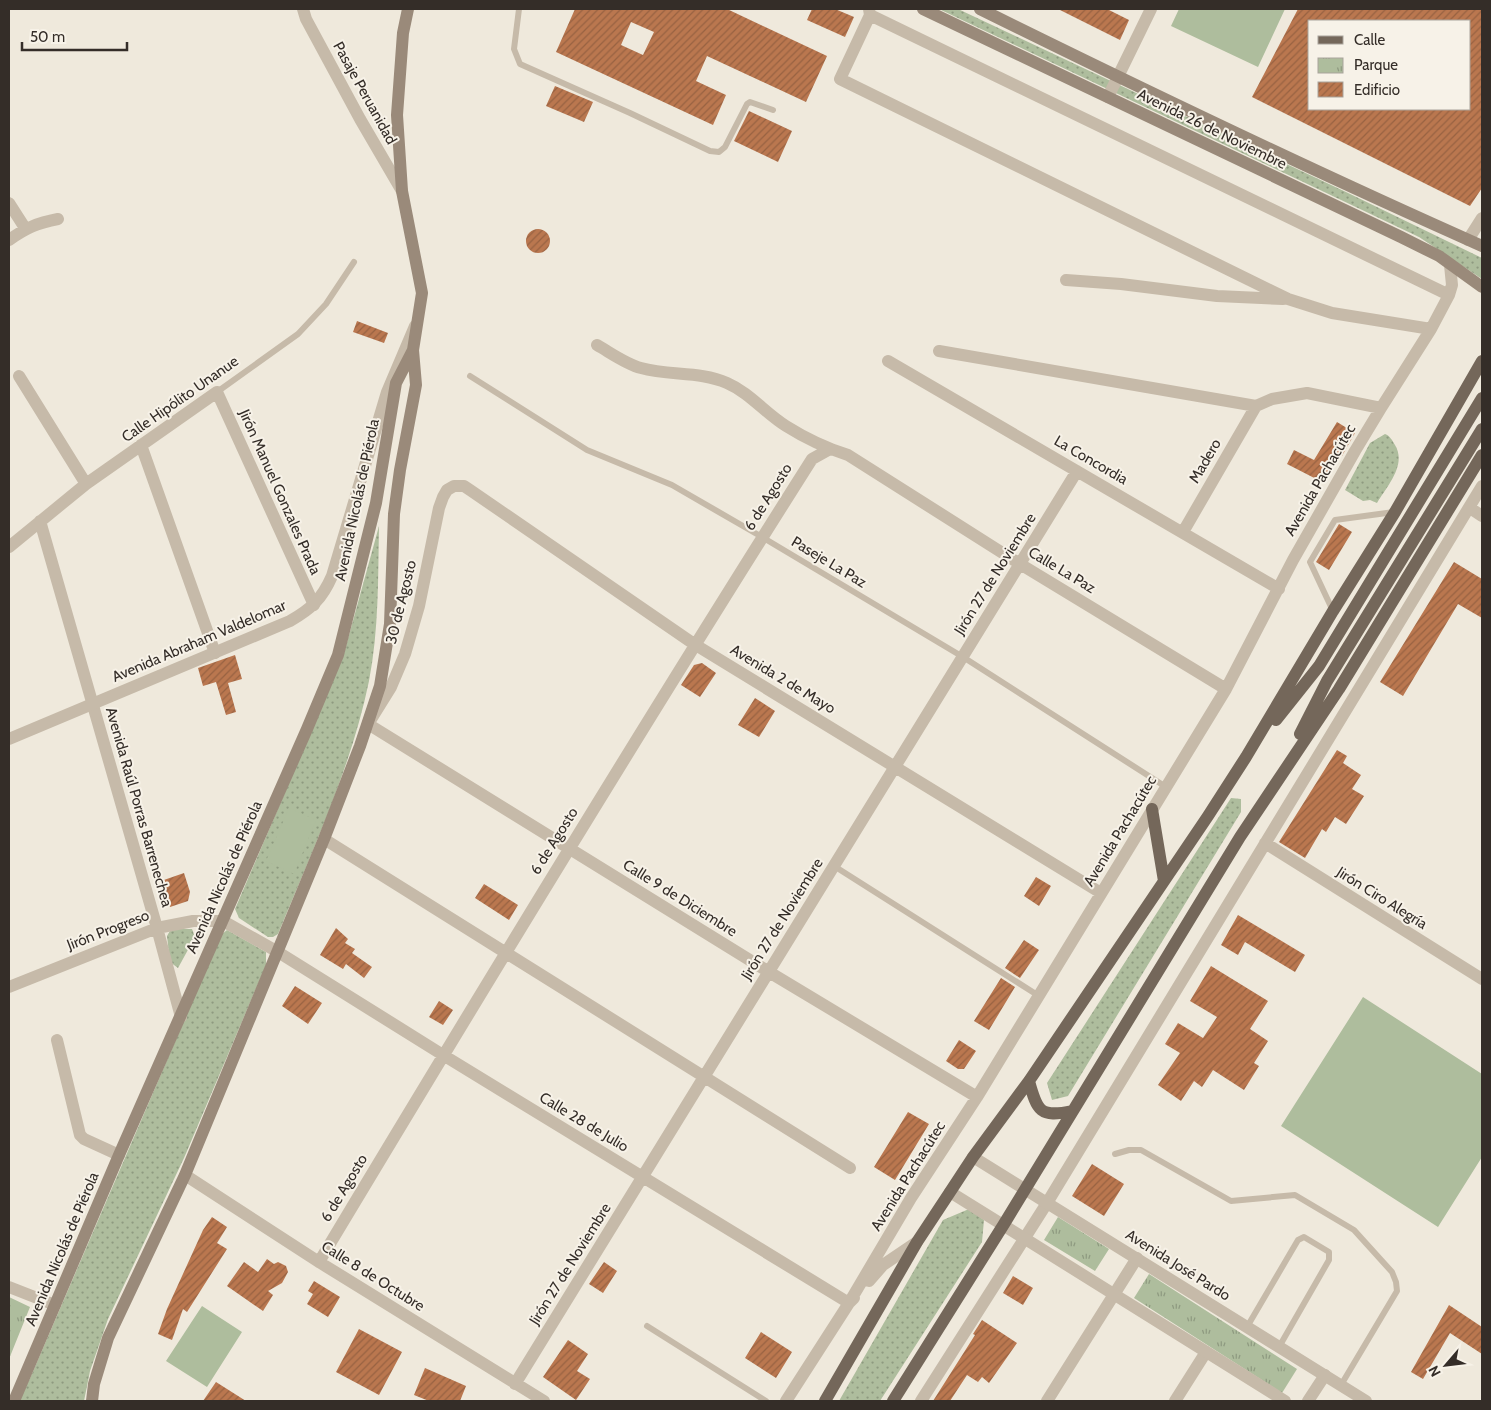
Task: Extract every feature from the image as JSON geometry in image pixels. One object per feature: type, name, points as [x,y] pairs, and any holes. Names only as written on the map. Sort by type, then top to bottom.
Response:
[{"type":"main road","name":"Avenida Nicolás de Piérola","points":[[92,1401],[94,1384],[108,1338],[185,1175],[324,839],[368,724],[380,686],[390,624],[394,514],[416,384],[413,350],[422,293],[402,192],[397,116],[404,33],[408,9]]},
{"type":"main road","name":"Avenida 26 de Noviembre","points":[[923,9],[1401,237],[1439,256],[1482,287]]},
{"type":"main road","name":"Avenida 26 de Noviembre","points":[[980,9],[1118,77],[1411,215],[1482,246]]},
{"type":"main road","name":"Avenida Nicolás de Piérola","points":[[14,1401],[119,1154],[181,1017],[338,655],[376,503],[396,383],[413,350]]},
{"type":"main road","points":[[825,1401],[917,1242],[973,1157],[1029,1081],[1246,758],[1333,611],[1395,512],[1482,361]]},
{"type":"main road","points":[[1246,758],[1319,666],[1482,398]]},
{"type":"main road","points":[[1272,787],[1327,681],[1482,429]]},
{"type":"main road","points":[[892,1401],[1004,1224],[1240,836],[1339,689],[1482,454]]},
{"type":"main road","points":[[1152,809],[1164,881]]},
{"type":"main road","points":[[1029,1081],[1033,1099],[1037,1106],[1045,1112],[1052,1114],[1072,1111]]},
{"type":"street","name":"Pasaje Peruanidad","points":[[303,9],[360,119],[402,192]]},
{"type":"street","points":[[1108,97],[1151,9]]},
{"type":"street","points":[[1431,329],[1332,313],[1288,299],[840,79],[869,12],[1450,295]]},
{"type":"street","points":[[9,203],[25,228]]},
{"type":"street","points":[[1468,240],[1482,218]]},
{"type":"street","points":[[9,240],[25,228],[58,219]]},
{"type":"street","name":"Avenida Pachacútec","points":[[786,1401],[849,1303],[911,1198],[977,1097],[1226,689],[1278,589],[1381,408],[1431,329],[1450,295],[1452,285],[1450,265]]},
{"type":"street","points":[[1066,280],[1121,284],[1217,296],[1288,299]]},
{"type":"street","name":"Avenida Abraham Valdelomar","points":[[9,740],[290,621],[314,605],[325,592],[332,576],[387,392],[398,362],[417,321]]},
{"type":"street","name":"Calle La Paz","points":[[597,345],[640,368],[674,374],[705,376],[727,383],[743,391],[785,426],[830,450],[848,455],[1020,564],[1226,689]]},
{"type":"street","points":[[940,350],[1256,406],[1281,397],[1307,393],[1381,408]]},
{"type":"street","name":"La Concordia","points":[[888,361],[1278,589]]},
{"type":"street","points":[[19,376],[86,484]]},
{"type":"street","name":"Calle Hipólito Unanue","points":[[9,547],[86,484],[217,392]]},
{"type":"street","name":"Jirón Manuel Gonzales Prada","points":[[217,392],[314,605]]},
{"type":"street","name":"Madero","points":[[1183,532],[1256,406]]},
{"type":"street","points":[[141,446],[215,652]]},
{"type":"street","name":"6 de Agosto","points":[[319,1262],[505,952],[694,644],[812,458],[830,450]]},
{"type":"street","name":"Jirón 27 de Noviembre","points":[[515,1384],[1078,471]]},
{"type":"street","name":"30 de Agosto","points":[[368,724],[391,687],[405,654],[419,606],[439,508],[447,490],[454,486]]},
{"type":"street","name":"Avenida 2 de Mayo","points":[[454,486],[464,486],[694,644],[1101,893]]},
{"type":"street","points":[[921,1401],[1048,1203],[1481,491]]},
{"type":"street","points":[[1470,508],[1482,516]]},
{"type":"street","name":"Avenida Raúl Porras Barrenechea","points":[[40,521],[181,1017]]},
{"type":"street","name":"Calle 9 de Diciembre","points":[[368,724],[769,972],[977,1097]]},
{"type":"street","points":[[324,839],[850,1168]]},
{"type":"street","name":"Jirón Ciro Alegría","points":[[1265,844],[1482,978]]},
{"type":"street","name":"Jirón Progreso","points":[[9,987],[157,928],[193,921],[223,921]]},
{"type":"street","name":"Calle 28 de Julio","points":[[223,921],[278,952],[849,1303]]},
{"type":"street","points":[[57,1040],[80,1134],[84,1139],[119,1154]]},
{"type":"street","name":"Avenida José Pardo","points":[[973,1157],[1366,1401]]},
{"type":"street","name":"Calle 8 de Octubre","points":[[185,1175],[319,1262],[544,1401]]},
{"type":"street","points":[[950,1192],[1285,1401]]},
{"type":"street","points":[[849,1303],[883,1265],[917,1242]]},
{"type":"street","points":[[1047,1401],[1137,1258]]},
{"type":"street","points":[[9,1288],[55,1305]]},
{"type":"street","points":[[1175,1401],[1206,1352]]},
{"type":"street","points":[[1308,1401],[1325,1376]]},
{"type":"lane","points":[[519,9],[514,49],[520,64],[710,151],[719,152],[725,147],[747,104],[750,102],[773,110]]},
{"type":"lane","name":"Calle Hipólito Unanue","points":[[217,392],[298,334],[326,304],[354,262]]},
{"type":"lane","name":"Paseje La Paz","points":[[470,376],[587,450],[672,485],[762,537],[963,657],[1166,787]]},
{"type":"lane","points":[[1333,611],[1310,562],[1335,520],[1395,512]]},
{"type":"lane","points":[[834,866],[1039,996]]},
{"type":"lane","points":[[1115,1154],[1129,1150],[1141,1150],[1230,1201],[1295,1195],[1354,1230],[1392,1272],[1397,1291],[1341,1386]]},
{"type":"lane","points":[[1247,1327],[1298,1240],[1304,1237],[1329,1252],[1329,1260],[1280,1347]]},
{"type":"lane","points":[[647,1326],[766,1401]]},
{"type":"green space","points":[[939,9],[958,9],[1482,258],[1482,279],[1419,237]]},
{"type":"green space","points":[[1179,9],[1285,9],[1258,67],[1171,26]]},
{"type":"green space","points":[[1385,434],[1392,440],[1398,453],[1397,468],[1377,503],[1370,500],[1363,501],[1345,490],[1370,443]]},
{"type":"green space","points":[[379,526],[375,642],[369,681],[361,713],[352,746],[330,809],[304,872],[278,934],[268,937],[239,918],[235,909],[343,657]]},
{"type":"green space","points":[[1231,798],[1241,799],[1241,812],[1068,1096],[1052,1100],[1047,1083]]},
{"type":"green space","points":[[289,808],[316,820],[294,874],[266,861]]},
{"type":"green space","points":[[171,929],[192,929],[195,937],[178,968],[170,962],[167,936]]},
{"type":"green space","points":[[227,930],[266,952],[266,965],[184,1158],[108,1319],[90,1371],[84,1401],[19,1401],[221,935]]},
{"type":"green space","points":[[1363,997],[1482,1074],[1482,1157],[1438,1227],[1281,1126]]},
{"type":"green space","points":[[969,1209],[984,1220],[982,1242],[880,1401],[839,1401],[943,1220]]},
{"type":"green space","points":[[1058,1217],[1109,1249],[1095,1271],[1044,1240]]},
{"type":"green space","points":[[1149,1274],[1297,1369],[1282,1393],[1134,1298]]},
{"type":"green space","points":[[9,1297],[30,1307],[9,1359]]},
{"type":"green space","points":[[202,1306],[242,1332],[207,1387],[166,1361]]},
{"type":"building","points":[[575,9],[727,9],[827,56],[806,102],[707,56],[696,81],[726,95],[713,125],[556,52]],"holes":[[[631,22],[654,32],[643,55],[621,45]]]},
{"type":"building","points":[[812,9],[835,9],[854,17],[845,37],[807,20]]},
{"type":"building","points":[[1058,9],[1107,9],[1129,20],[1120,40]]},
{"type":"building","points":[[1298,9],[1482,9],[1482,188],[1470,206],[1252,97]]},
{"type":"building","points":[[555,86],[593,102],[584,122],[546,106]]},
{"type":"building","points":[[749,111],[792,131],[778,162],[734,141]]},
{"type":"building","points":[[538,229],[547,232],[550,241],[547,250],[538,253],[529,250],[526,241],[529,232]]},
{"type":"building","points":[[357,321],[388,333],[384,343],[353,332]]},
{"type":"building","points":[[1337,422],[1355,433],[1342,456],[1339,454],[1324,483],[1287,464],[1294,450],[1314,460]]},
{"type":"building","points":[[1339,524],[1352,532],[1329,570],[1316,562]]},
{"type":"building","points":[[1454,562],[1482,579],[1482,618],[1458,604],[1403,696],[1380,682]]},
{"type":"building","points":[[235,655],[242,679],[228,683],[236,712],[226,715],[216,682],[203,686],[198,668]]},
{"type":"building","points":[[702,663],[716,673],[700,697],[681,685],[694,665]]},
{"type":"building","points":[[755,698],[775,711],[759,737],[738,725]]},
{"type":"building","points":[[1337,750],[1347,756],[1343,763],[1361,775],[1352,789],[1364,796],[1346,824],[1335,817],[1326,832],[1322,829],[1305,858],[1279,842]]},
{"type":"building","points":[[184,873],[190,892],[188,901],[170,907],[161,881]]},
{"type":"building","points":[[1036,877],[1051,886],[1039,906],[1024,896]]},
{"type":"building","points":[[484,884],[518,905],[509,920],[475,898]]},
{"type":"building","points":[[1238,915],[1305,955],[1295,972],[1245,942],[1238,955],[1221,945]]},
{"type":"building","points":[[336,928],[348,939],[345,943],[355,949],[352,953],[372,967],[364,978],[346,964],[343,969],[320,955]]},
{"type":"building","points":[[1024,940],[1039,950],[1020,978],[1005,968]]},
{"type":"building","points":[[1211,966],[1268,1001],[1250,1029],[1268,1041],[1254,1063],[1259,1066],[1244,1090],[1213,1070],[1202,1087],[1194,1081],[1181,1101],[1158,1085],[1180,1053],[1165,1044],[1178,1023],[1203,1038],[1217,1017],[1190,1001]]},
{"type":"building","points":[[1001,978],[1015,987],[989,1030],[974,1021]]},
{"type":"building","points":[[295,986],[322,1003],[308,1024],[282,1006]]},
{"type":"building","points":[[439,1001],[453,1010],[443,1025],[429,1017]]},
{"type":"building","points":[[959,1040],[976,1051],[964,1069],[958,1069],[946,1061]]},
{"type":"building","points":[[908,1112],[929,1124],[895,1180],[874,1167]]},
{"type":"building","points":[[1092,1164],[1124,1184],[1104,1216],[1072,1196]]},
{"type":"building","points":[[212,1217],[227,1227],[217,1243],[227,1249],[187,1312],[183,1309],[172,1340],[158,1334],[167,1309],[203,1230]]},
{"type":"building","points":[[267,1259],[274,1264],[278,1262],[286,1266],[288,1272],[282,1283],[268,1291],[273,1295],[263,1311],[227,1286],[244,1262],[258,1272]]},
{"type":"building","points":[[604,1262],[617,1271],[603,1293],[589,1284]]},
{"type":"building","points":[[1013,1276],[1033,1288],[1023,1305],[1003,1293]]},
{"type":"building","points":[[314,1281],[340,1297],[328,1317],[307,1304],[313,1294],[308,1291]]},
{"type":"building","points":[[1449,1305],[1482,1327],[1482,1354],[1450,1333],[1423,1379],[1411,1372]]},
{"type":"building","points":[[982,1320],[1017,1343],[989,1383],[982,1377],[978,1382],[967,1375],[950,1401],[933,1401],[975,1335],[973,1334]]},
{"type":"building","points":[[359,1329],[402,1352],[379,1395],[336,1372]]},
{"type":"building","points":[[761,1332],[792,1352],[776,1378],[745,1358]]},
{"type":"building","points":[[568,1340],[588,1354],[577,1371],[590,1379],[576,1400],[543,1377]]},
{"type":"building","points":[[425,1368],[466,1386],[460,1401],[429,1401],[414,1395]]},
{"type":"building","points":[[216,1382],[246,1401],[203,1401]]}]
